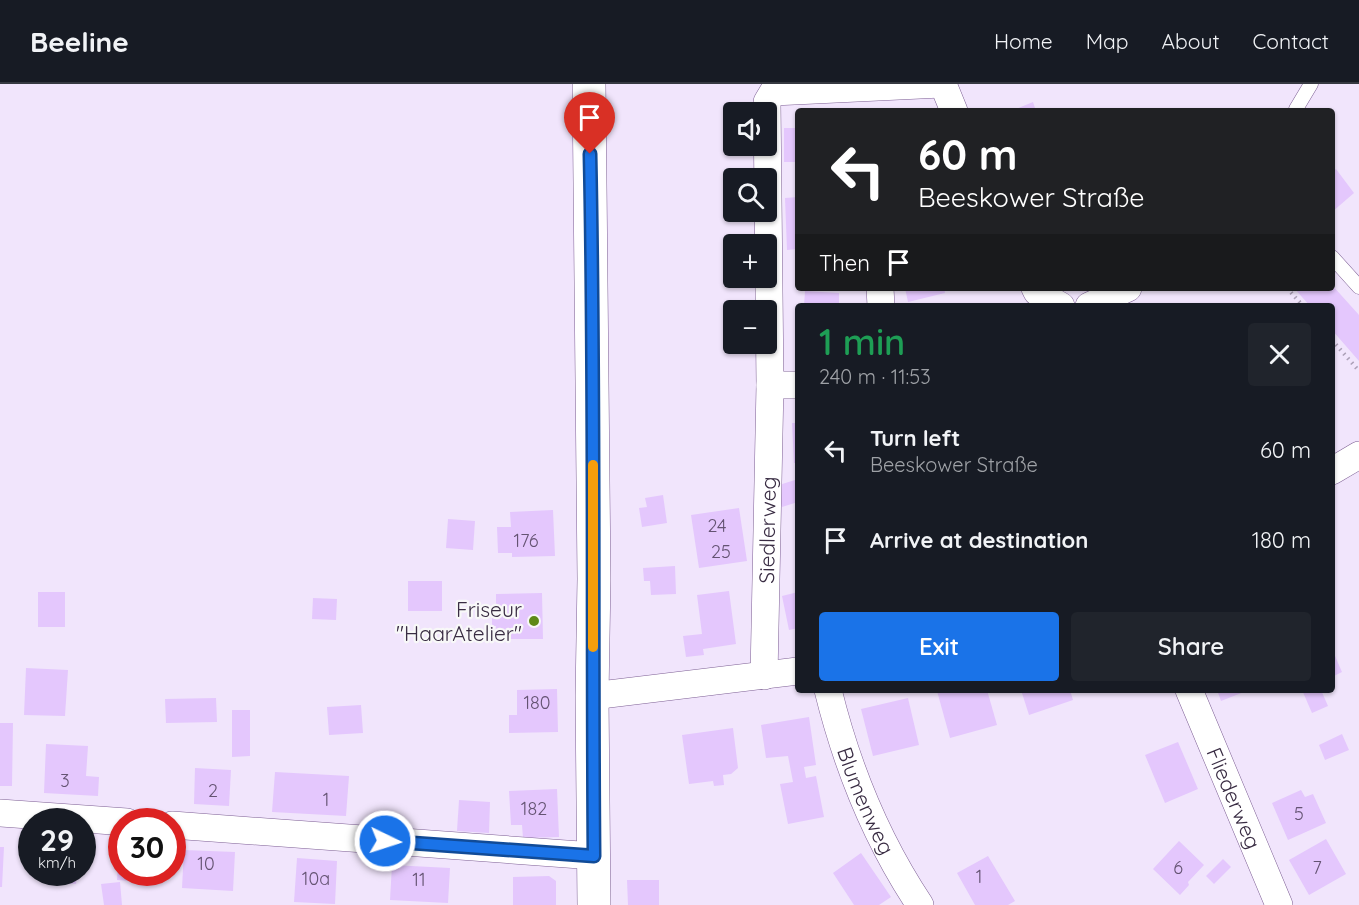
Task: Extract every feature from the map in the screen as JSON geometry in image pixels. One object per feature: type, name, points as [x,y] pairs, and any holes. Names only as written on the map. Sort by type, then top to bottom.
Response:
[{"type":"main road","points":[[589,84],[594,579],[592,696],[594,905]]},
{"type":"street","name":"Siedlerweg","points":[[764,676],[770,385],[767,102],[773,92],[942,84],[953,108]]},
{"type":"street","points":[[1036,291],[1056,303]]},
{"type":"street","points":[[1096,303],[1122,291]]},
{"type":"street","points":[[770,385],[795,385]]},
{"type":"street","points":[[592,696],[795,671]]},
{"type":"street","name":"Blumenweg","points":[[829,693],[839,734],[862,799],[887,851],[920,905]]},
{"type":"street","name":"Fliederweg","points":[[1190,693],[1279,905]]},
{"type":"street","points":[[0,813],[108,821]]},
{"type":"street","points":[[186,826],[594,856]]},
{"type":"lane","points":[[1297,108],[1311,84]]},
{"type":"lane","points":[[1335,260],[1359,287]]},
{"type":"path","points":[[1290,291],[1300,303]]},
{"type":"path","points":[[1335,343],[1359,371]]},
{"type":"building","points":[[1033,102],[1035,108],[1018,108]]},
{"type":"building","points":[[784,128],[795,128],[795,162],[784,162]]},
{"type":"building","points":[[1335,170],[1354,193],[1335,209]]},
{"type":"building","points":[[795,197],[795,249],[787,250],[785,198]]},
{"type":"building","points":[[1335,288],[1359,315],[1359,361],[1335,333],[1335,303],[1307,303],[1297,291],[1335,291]]},
{"type":"building","points":[[805,291],[839,293],[839,303],[804,303]]},
{"type":"building","points":[[906,291],[945,291],[945,293],[908,302]]},
{"type":"building","points":[[792,423],[795,423],[794,463]]},
{"type":"building","points":[[795,480],[795,503],[782,507],[776,486]]},
{"type":"building","points":[[663,495],[667,523],[642,527],[639,508],[647,507],[645,498]]},
{"type":"building","points":[[739,508],[747,561],[699,568],[691,515]]},
{"type":"building","points":[[553,510],[555,556],[512,557],[512,553],[498,553],[497,527],[511,527],[510,512]]},
{"type":"building","points":[[448,519],[475,521],[473,550],[446,548]]},
{"type":"building","points":[[675,566],[676,594],[651,595],[650,581],[644,581],[643,568]]},
{"type":"building","points":[[408,581],[442,581],[442,611],[408,611]]},
{"type":"building","points":[[729,591],[736,644],[703,649],[704,655],[686,657],[683,636],[702,634],[697,595]]},
{"type":"building","points":[[38,592],[65,592],[65,627],[38,627]]},
{"type":"building","points":[[542,593],[543,639],[496,639],[496,626],[492,626],[492,608],[496,608],[496,594]]},
{"type":"building","points":[[795,593],[795,629],[789,630],[782,596]]},
{"type":"building","points":[[313,598],[337,599],[336,620],[312,619]]},
{"type":"building","points":[[1335,656],[1342,672],[1335,676]]},
{"type":"building","points":[[26,668],[68,670],[65,716],[24,715]]},
{"type":"building","points":[[557,689],[558,732],[509,733],[509,715],[517,715],[517,690]]},
{"type":"building","points":[[938,693],[988,693],[997,725],[950,738]]},
{"type":"building","points":[[1022,693],[1071,693],[1073,700],[1029,715]]},
{"type":"building","points":[[1218,693],[1241,693],[1221,701]]},
{"type":"building","points":[[1303,693],[1322,693],[1328,706],[1312,713]]},
{"type":"building","points":[[216,698],[217,722],[166,723],[165,699]]},
{"type":"building","points":[[908,698],[919,745],[873,756],[861,709]]},
{"type":"building","points":[[361,705],[363,733],[329,735],[327,707]]},
{"type":"building","points":[[232,710],[250,710],[250,756],[232,757]]},
{"type":"building","points":[[809,717],[816,765],[804,767],[806,778],[816,776],[824,817],[788,824],[780,784],[793,782],[788,756],[766,758],[761,725]]},
{"type":"building","points":[[0,723],[13,723],[12,786],[0,786]]},
{"type":"building","points":[[733,728],[738,768],[731,774],[723,775],[724,785],[714,786],[713,781],[689,784],[682,735]]},
{"type":"building","points":[[1342,734],[1349,750],[1325,760],[1319,745]]},
{"type":"building","points":[[1178,742],[1198,789],[1165,803],[1145,755]]},
{"type":"building","points":[[46,744],[88,746],[86,776],[99,777],[98,796],[44,793]]},
{"type":"building","points":[[195,768],[231,770],[229,806],[194,804]]},
{"type":"building","points":[[275,772],[349,776],[346,816],[272,812]]},
{"type":"building","points":[[557,789],[559,837],[523,838],[522,825],[511,825],[509,791]]},
{"type":"building","points":[[1301,790],[1305,797],[1313,794],[1326,823],[1288,840],[1272,803]]},
{"type":"building","points":[[459,800],[490,802],[489,833],[457,831]]},
{"type":"building","points":[[1326,839],[1346,874],[1309,895],[1289,860]]},
{"type":"building","points":[[1179,841],[1204,865],[1188,882],[1189,885],[1180,895],[1153,869]]},
{"type":"building","points":[[0,847],[4,847],[2,887],[0,887]]},
{"type":"building","points":[[186,850],[235,852],[233,891],[182,888],[186,886]]},
{"type":"building","points":[[861,853],[891,897],[879,905],[854,905],[833,873]]},
{"type":"building","points":[[988,856],[1015,901],[1008,905],[975,905],[957,873]]},
{"type":"building","points":[[297,858],[337,861],[335,904],[294,902]]},
{"type":"building","points":[[1223,859],[1231,867],[1214,884],[1206,876]]},
{"type":"building","points":[[392,865],[450,868],[448,903],[390,900]]},
{"type":"building","points":[[549,876],[556,881],[556,905],[513,905],[513,877]]},
{"type":"building","points":[[627,880],[659,880],[659,905],[628,905]]},
{"type":"building","points":[[101,884],[120,886],[122,905],[104,905]]},
{"type":"slow traffic","points":[[593,465],[593,647]]},
{"type":"place","name":"Friseur \"HaarAtelier\"","points":[[534,621]]},
{"type":"route","points":[[385,841],[594,856],[590,154]]}]
